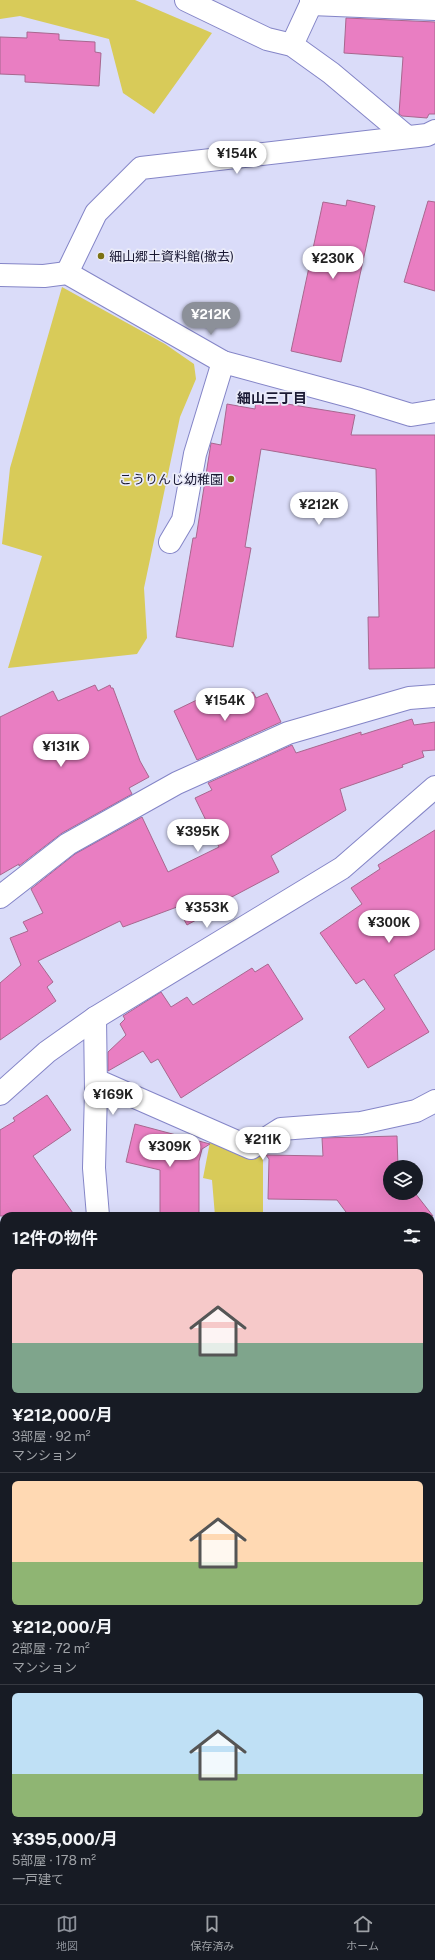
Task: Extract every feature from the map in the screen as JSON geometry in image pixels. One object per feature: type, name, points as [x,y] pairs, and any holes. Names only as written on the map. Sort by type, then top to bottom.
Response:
[{"type":"street","points":[[186,0],[267,39],[292,45],[330,73],[406,136]]},
{"type":"street","points":[[292,45],[311,2],[435,10]]},
{"type":"street","points":[[68,273],[96,213],[141,168],[406,136],[426,135],[435,131]]},
{"type":"street","points":[[0,275],[44,276],[68,273],[223,362],[356,398],[411,415],[435,411]]},
{"type":"street","points":[[170,542],[184,520],[195,454],[223,362]]},
{"type":"street","points":[[0,897],[68,844],[177,783],[288,733],[409,698],[435,696]]},
{"type":"street","points":[[0,1094],[47,1052],[96,1018],[134,993],[342,868],[435,787]]},
{"type":"street","points":[[96,1018],[94,1168],[98,1212]]},
{"type":"street","points":[[96,1080],[251,1148],[281,1129],[361,1123],[416,1111],[435,1101]]},
{"type":"shaded area","points":[[0,0],[135,0],[212,33],[154,114],[123,93],[109,39],[20,16],[0,19]]},
{"type":"shaded area","points":[[62,287],[165,344],[194,364],[196,379],[180,417],[144,588],[147,638],[137,654],[8,668],[42,556],[2,544],[10,468]]},
{"type":"shaded area","points":[[210,1142],[251,1160],[263,1153],[263,1212],[215,1212],[212,1180],[203,1178]]},
{"type":"building","points":[[346,18],[435,22],[435,114],[429,114],[427,118],[402,116],[399,114],[403,57],[344,53]]},
{"type":"building","points":[[27,32],[59,34],[59,40],[95,42],[95,52],[101,53],[99,86],[25,82],[25,75],[0,74],[0,37],[27,38]]},
{"type":"building","points":[[347,200],[375,206],[341,362],[291,351],[323,202],[346,206]]},
{"type":"building","points":[[428,201],[435,202],[435,291],[404,282]]},
{"type":"building","points":[[256,399],[355,415],[351,435],[435,435],[435,668],[369,669],[368,617],[379,617],[376,469],[261,449],[245,547],[251,548],[233,647],[176,637],[193,538],[196,538],[211,443],[221,445],[227,404],[255,409]]},
{"type":"building","points":[[95,685],[98,691],[110,685],[111,688],[113,688],[140,761],[149,777],[129,788],[132,794],[62,833],[19,866],[19,864],[0,875],[0,717],[53,691],[58,701]]},
{"type":"building","points":[[253,692],[256,698],[267,693],[281,722],[197,760],[174,711],[203,697],[206,705],[224,696],[222,707]]},
{"type":"building","points":[[412,719],[414,725],[435,722],[435,750],[422,751],[424,757],[402,765],[403,767],[340,789],[346,810],[271,856],[279,872],[228,899],[229,902],[187,925],[177,907],[123,927],[120,921],[38,961],[53,982],[47,987],[56,1001],[0,1040],[0,983],[21,965],[10,938],[28,931],[23,922],[43,913],[31,889],[75,854],[142,817],[168,872],[219,847],[195,798],[212,790],[208,783],[292,745],[296,753],[361,732],[361,735]]},
{"type":"building","points":[[435,830],[435,949],[394,975],[429,1032],[368,1068],[349,1037],[385,1009],[364,979],[356,984],[320,933],[362,904],[351,888],[380,869],[378,865]]},
{"type":"building","points":[[268,964],[303,1019],[181,1098],[158,1059],[151,1063],[143,1051],[108,1071],[108,1052],[126,1035],[120,1024],[125,1019],[123,1016],[161,992],[171,1007],[187,997],[193,1005],[252,968],[255,972]]},
{"type":"building","points":[[47,1095],[71,1130],[33,1156],[72,1212],[0,1212],[0,1130],[15,1121],[13,1118]]},
{"type":"building","points":[[135,1124],[210,1144],[202,1149],[199,1161],[199,1212],[160,1212],[160,1170],[126,1162]]},
{"type":"building","points":[[397,1136],[398,1160],[383,1160],[383,1200],[420,1200],[430,1212],[346,1212],[337,1200],[268,1199],[269,1159],[266,1155],[323,1156],[322,1138]]},
{"type":"place","name":"細山郷土資料館(撤去)","points":[[101,256]]},
{"type":"place","name":"こうりんじ幼稚園","points":[[231,479]]},
{"type":"district","name":"細山三丁目","points":[[272,398]]}]
